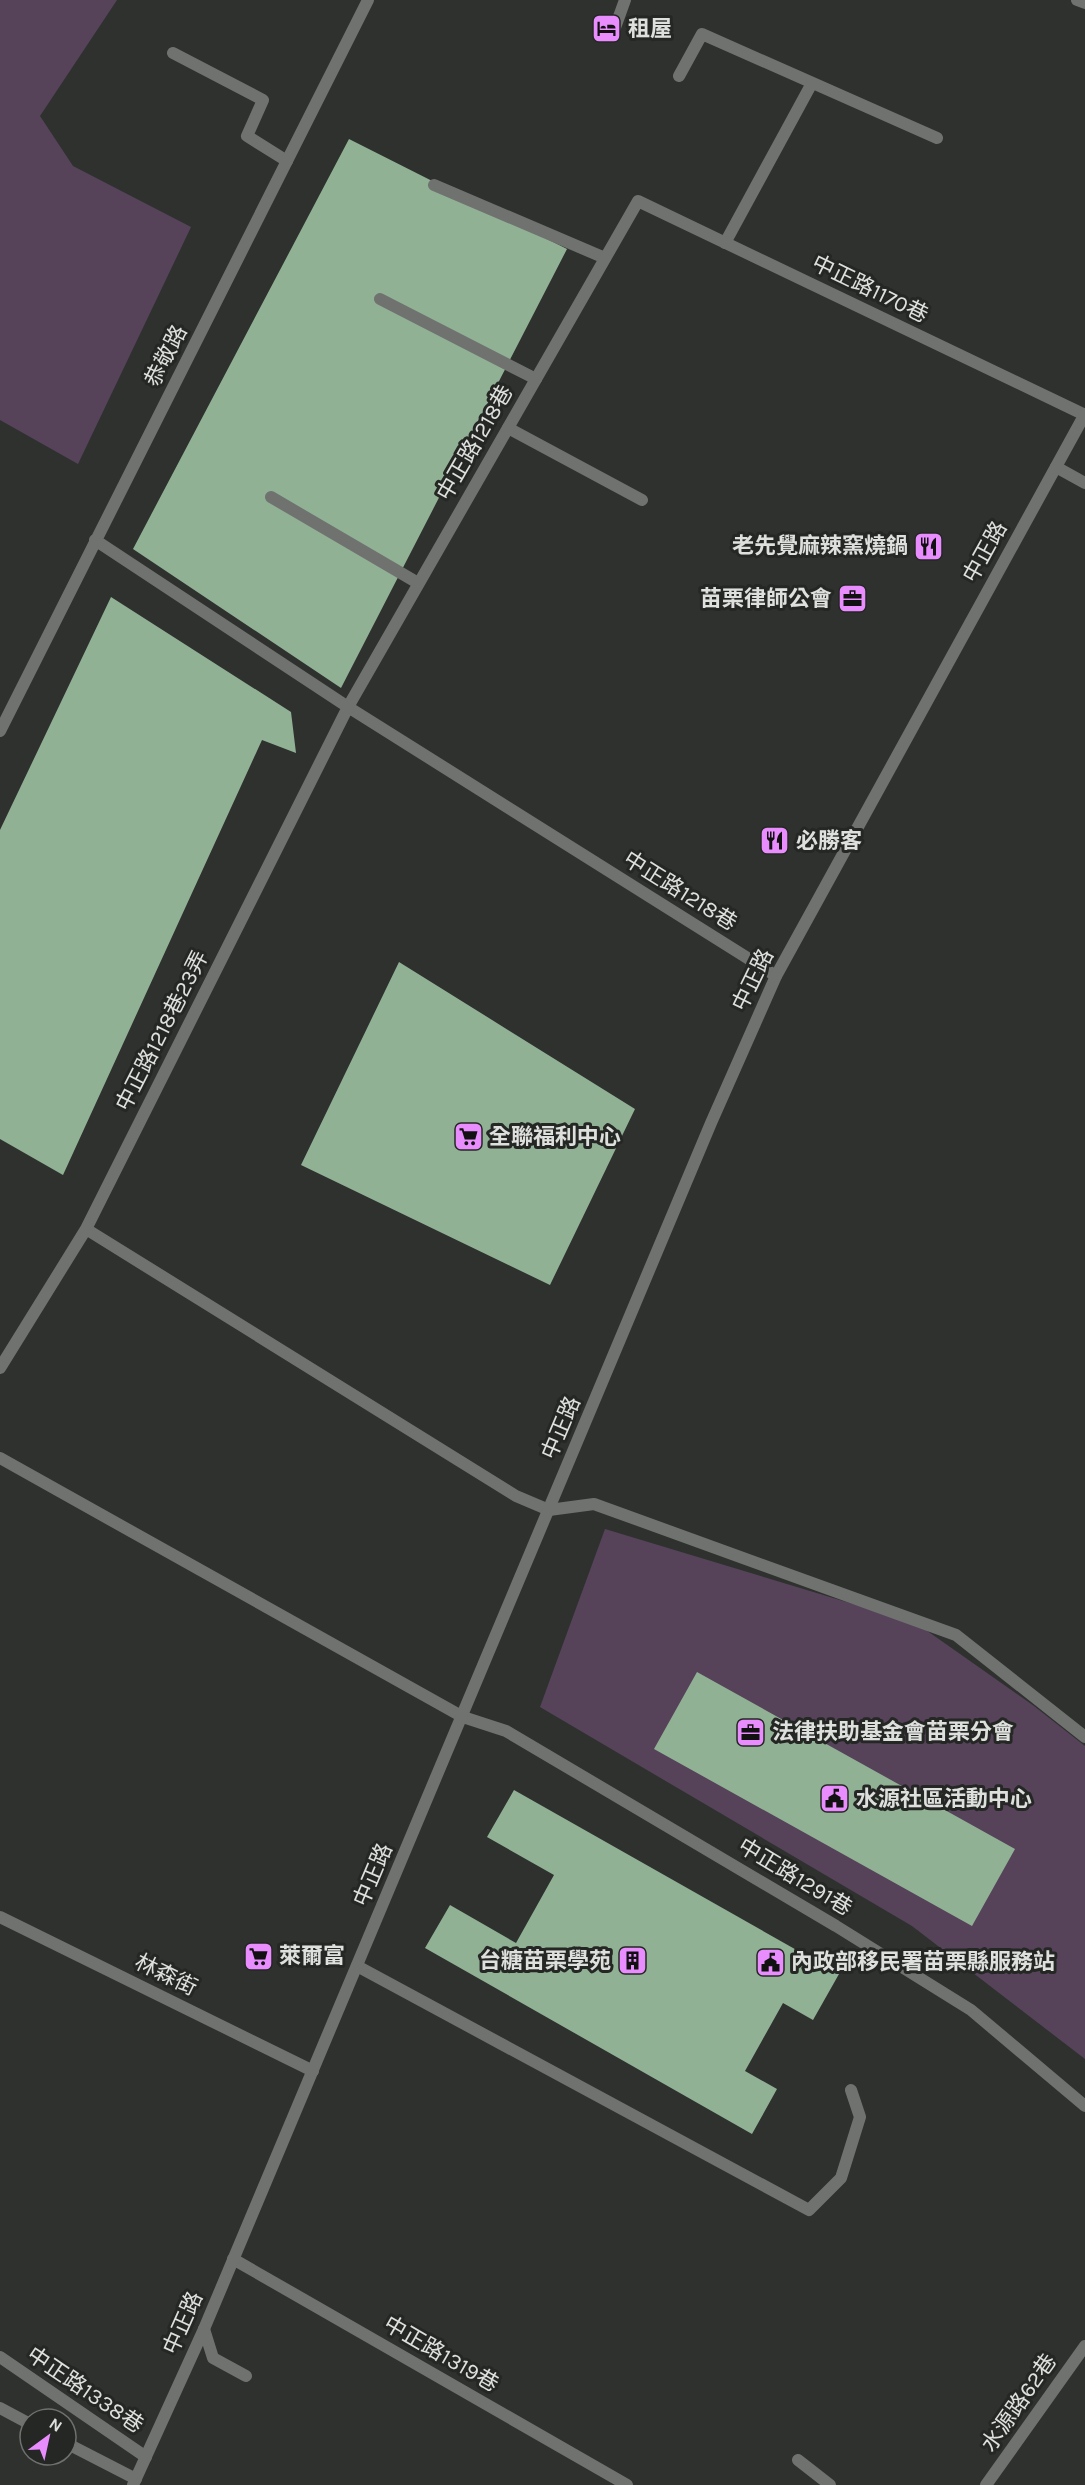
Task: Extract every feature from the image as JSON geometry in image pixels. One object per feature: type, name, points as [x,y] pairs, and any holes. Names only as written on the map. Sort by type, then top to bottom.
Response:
[{"type":"street","name":"恭敬路","points":[[0,731],[368,0]]},
{"type":"street","points":[[612,36],[625,0]]},
{"type":"street","points":[[1077,0],[1085,3]]},
{"type":"street","points":[[679,76],[702,34],[937,138]]},
{"type":"street","points":[[173,54],[263,100],[247,136],[287,161]]},
{"type":"street","points":[[724,243],[812,83]]},
{"type":"street","points":[[434,185],[605,258]]},
{"type":"street","name":"中正路1170巷","points":[[638,201],[1085,415]]},
{"type":"street","name":"中正路1218巷","points":[[348,707],[638,201]]},
{"type":"street","points":[[380,299],[536,379]]},
{"type":"street","name":"中正路","points":[[135,2482],[234,2259],[711,1124],[776,976],[1085,415]]},
{"type":"street","points":[[508,428],[642,500]]},
{"type":"street","points":[[1056,467],[1085,483]]},
{"type":"street","points":[[271,497],[418,583]]},
{"type":"street","name":"中正路1218巷","points":[[95,540],[348,707],[776,976]]},
{"type":"street","name":"中正路1218巷23弄","points":[[0,1368],[86,1229],[348,707]]},
{"type":"street","points":[[86,1229],[516,1496],[549,1510],[594,1504],[956,1635],[1085,1737]]},
{"type":"street","name":"中正路1291巷","points":[[0,1458],[463,1717],[506,1731],[836,1926],[971,2010],[1085,2106]]},
{"type":"street","name":"林森街","points":[[0,1917],[313,2071]]},
{"type":"street","points":[[357,1966],[809,2210],[841,2178],[860,2117],[851,2090]]},
{"type":"street","name":"中正路1319巷","points":[[234,2259],[627,2485]]},
{"type":"street","points":[[204,2329],[213,2358],[246,2376]]},
{"type":"street","name":"水源路62巷","points":[[986,2485],[1085,2346]]},
{"type":"street","name":"中正路1338巷","points":[[0,2357],[146,2457]]},
{"type":"street","points":[[0,2408],[18,2418]]},
{"type":"street","points":[[78,2450],[135,2482]]},
{"type":"street","points":[[798,2460],[830,2485]]},
{"type":"shaded area","points":[[0,0],[117,0],[40,116],[73,166],[191,227],[78,464],[0,420]]},
{"type":"shaded area","points":[[605,1529],[916,1623],[1034,1706],[1085,1746],[1085,2059],[912,1926],[540,1707]]},
{"type":"building","points":[[349,139],[567,249],[341,688],[133,549]]},
{"type":"building","points":[[111,597],[291,712],[296,753],[262,740],[63,1175],[0,1139],[0,830]]},
{"type":"building","name":"全聯福利中心","points":[[399,962],[635,1109],[550,1285],[301,1165]]},
{"type":"building","name":"水源社區活動中心","points":[[697,1672],[1015,1849],[972,1926],[654,1749]]},
{"type":"building","name":"台糖苗栗學苑","points":[[514,1790],[839,1974],[813,2020],[783,2003],[745,2071],[777,2089],[752,2134],[425,1948],[450,1905],[516,1943],[554,1875],[487,1837]]},
{"type":"place","name":"租屋","points":[[607,29]]},
{"type":"place","name":"老先覺麻辣窯燒鍋","points":[[929,546]]},
{"type":"place","name":"苗栗律師公會","points":[[853,599]]},
{"type":"place","name":"必勝客","points":[[775,841]]},
{"type":"place","name":"全聯福利中心","points":[[468,1137]]},
{"type":"place","name":"法律扶助基金會苗栗分會","points":[[751,1732]]},
{"type":"place","name":"水源社區活動中心","points":[[835,1799]]},
{"type":"place","name":"萊爾富","points":[[258,1956]]},
{"type":"place","name":"台糖苗栗學苑","points":[[632,1961]]},
{"type":"place","name":"內政部移民署苗栗縣服務站","points":[[770,1962]]}]
